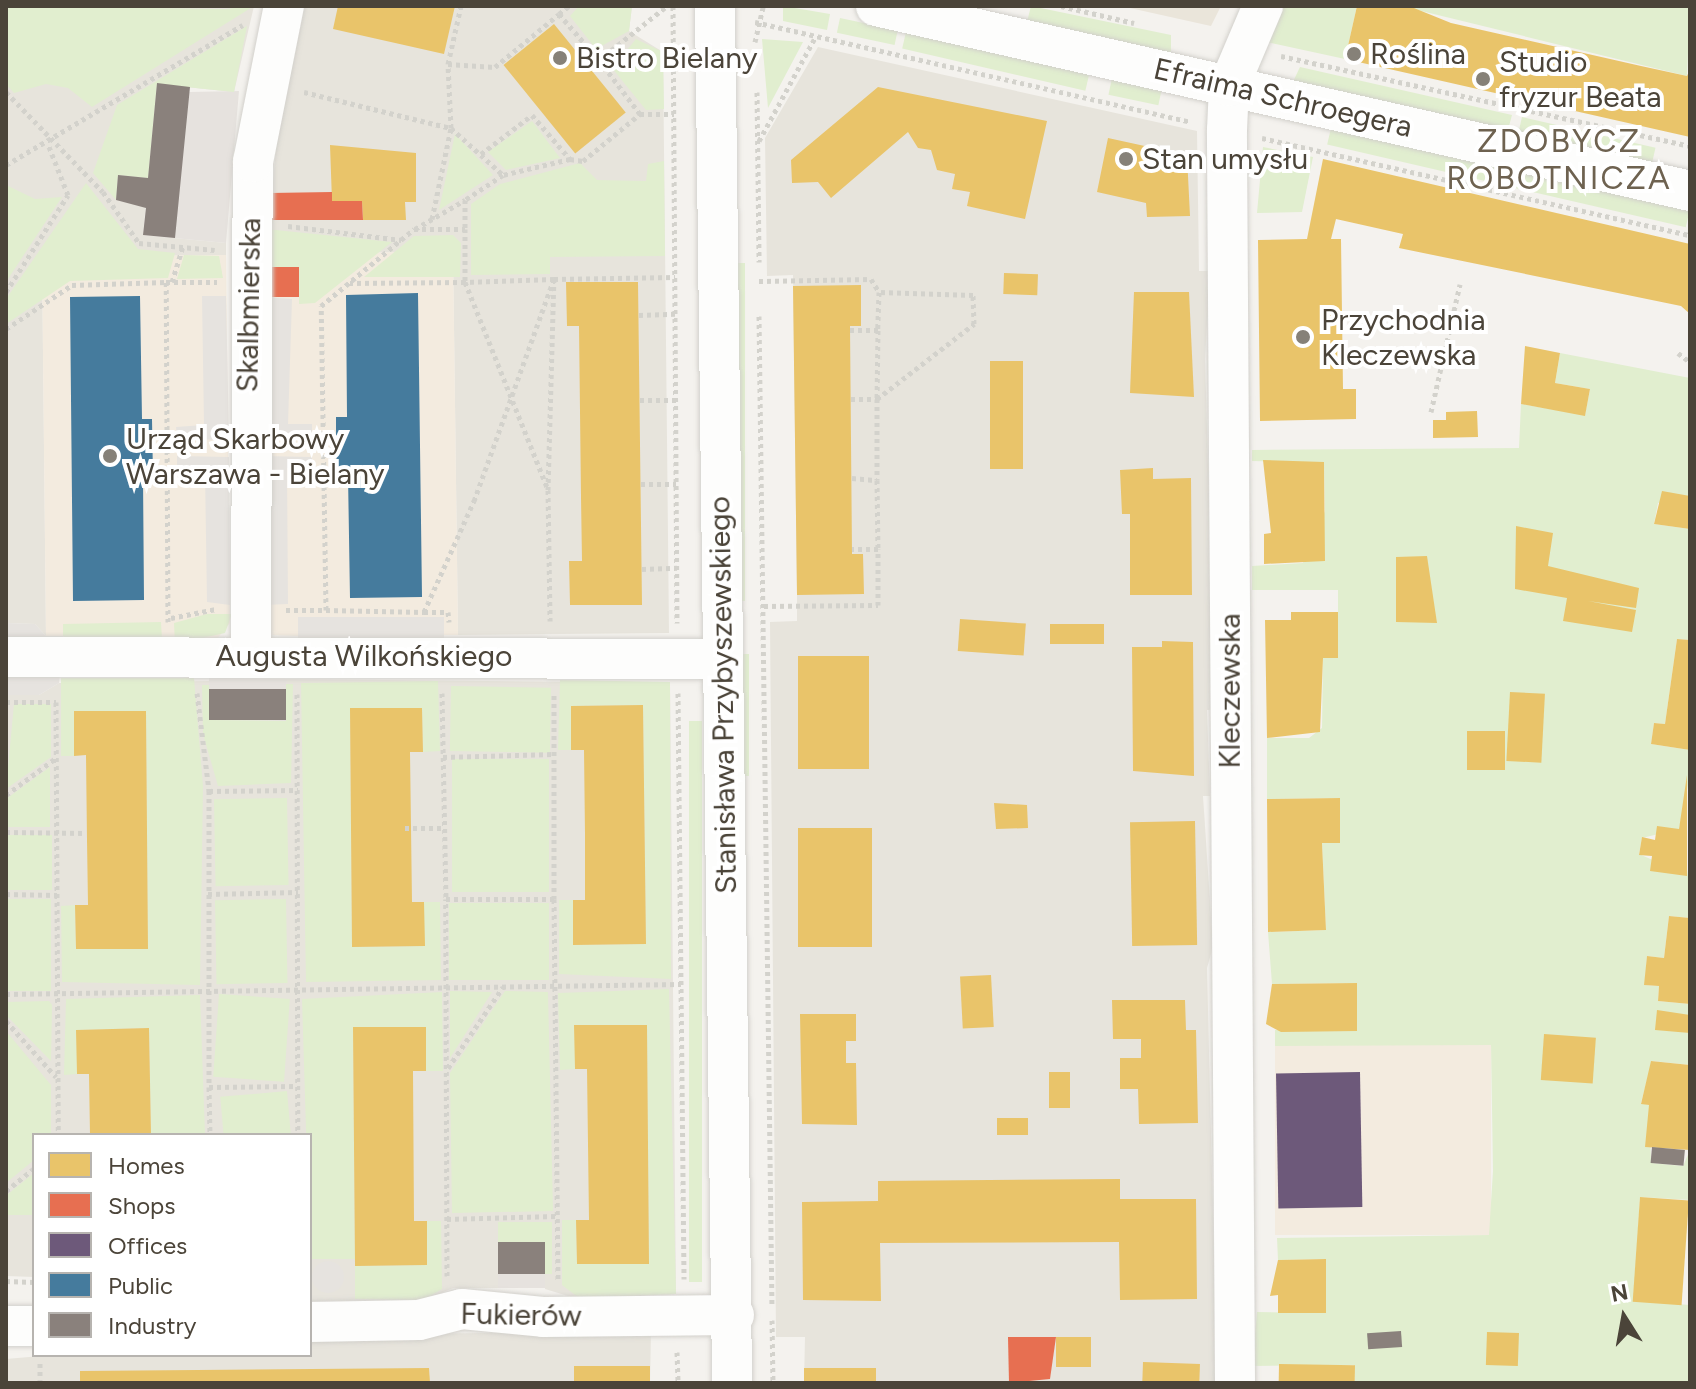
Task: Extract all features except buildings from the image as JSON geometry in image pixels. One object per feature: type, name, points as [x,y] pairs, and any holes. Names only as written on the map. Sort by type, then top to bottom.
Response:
[{"type":"street","name":"Stanisława Przybyszewskiego","points":[[715,6],[722,659],[734,1315],[732,1383]]},
{"type":"street","name":"Efraima Schroegera","points":[[876,6],[1690,191]]},
{"type":"street","name":"Kleczewska","points":[[1235,1383],[1229,86],[1263,6]]},
{"type":"street","name":"Skalbmierska","points":[[251,655],[241,236],[265,82],[271,11]]},
{"type":"street","name":"Augusta Wilkońskiego","points":[[6,657],[169,637],[251,655],[722,659]]},
{"type":"street","name":"Fukierów","points":[[312,1322],[419,1320],[462,1309],[543,1317],[734,1315]]},
{"type":"street","points":[[6,1326],[32,1326]]},
{"type":"path","points":[[432,219],[451,128],[448,64],[461,6]]},
{"type":"path","points":[[448,64],[495,67],[569,6]]},
{"type":"path","points":[[599,60],[667,6]]},
{"type":"path","points":[[755,58],[763,6]]},
{"type":"path","points":[[1061,6],[1139,24]]},
{"type":"path","points":[[6,165],[271,11]]},
{"type":"path","points":[[559,14],[640,114]]},
{"type":"path","points":[[758,141],[816,36]]},
{"type":"path","points":[[1243,48],[1690,146]]},
{"type":"path","points":[[265,82],[451,128],[503,175]]},
{"type":"path","points":[[756,86],[759,296]]},
{"type":"path","points":[[6,92],[47,142],[103,192],[139,243],[183,247],[241,236],[402,240]]},
{"type":"path","points":[[326,610],[321,306],[414,229],[503,175],[570,159],[583,161],[640,114],[674,114]]},
{"type":"path","points":[[480,154],[532,115],[570,159]]},
{"type":"path","points":[[6,292],[68,195],[47,142]]},
{"type":"path","points":[[465,200],[465,282],[548,490]]},
{"type":"path","points":[[414,229],[465,229]]},
{"type":"path","points":[[183,247],[169,282],[169,637],[197,676],[209,791],[210,1133]]},
{"type":"path","points":[[350,283],[675,277]]},
{"type":"path","points":[[169,637],[208,609],[424,612],[474,501],[508,392],[554,279]]},
{"type":"path","points":[[550,639],[548,490],[554,279]]},
{"type":"path","points":[[759,281],[871,279],[879,292],[878,605],[764,606]]},
{"type":"path","points":[[6,329],[72,285],[229,282]]},
{"type":"path","points":[[1431,412],[1460,284]]},
{"type":"path","points":[[851,399],[877,399],[974,324],[973,295],[879,292]]},
{"type":"path","points":[[759,312],[773,1383]]},
{"type":"path","points":[[639,315],[675,314]]},
{"type":"path","points":[[850,330],[878,330]]},
{"type":"path","points":[[1678,353],[1690,362]]},
{"type":"path","points":[[640,400],[676,400]]},
{"type":"path","points":[[322,445],[336,445]]},
{"type":"path","points":[[153,448],[167,448]]},
{"type":"path","points":[[852,478],[877,480]]},
{"type":"path","points":[[641,484],[676,484]]},
{"type":"path","points":[[852,549],[878,549]]},
{"type":"path","points":[[642,569],[677,568]]},
{"type":"path","points":[[442,676],[447,1293]]},
{"type":"path","points":[[554,676],[558,1288]]},
{"type":"path","points":[[297,678],[298,1133]]},
{"type":"path","points":[[6,702],[56,702],[58,1133]]},
{"type":"path","points":[[443,757],[555,754]]},
{"type":"path","points":[[6,795],[56,758]]},
{"type":"path","points":[[209,791],[298,790]]},
{"type":"path","points":[[405,828],[445,828]]},
{"type":"path","points":[[6,832],[85,833]]},
{"type":"path","points":[[208,894],[298,892]]},
{"type":"path","points":[[6,894],[57,895]]},
{"type":"path","points":[[446,899],[554,899]]},
{"type":"path","points":[[6,994],[446,985],[681,984]]},
{"type":"path","points":[[446,1070],[503,986]]},
{"type":"path","points":[[6,1021],[57,1078]]},
{"type":"path","points":[[209,1087],[297,1086]]},
{"type":"path","points":[[6,1191],[32,1170]]},
{"type":"path","points":[[447,1219],[557,1216]]},
{"type":"path","points":[[6,1281],[32,1282]]},
{"type":"path","points":[[40,1383],[42,1357]]},
{"type":"shaded area","points":[[6,6],[254,6],[234,92],[157,84],[143,235],[226,243],[226,255],[42,257],[46,636],[35,624],[6,623]]},
{"type":"shaded area","points":[[305,6],[632,6],[629,31],[663,52],[669,633],[458,635],[453,251],[267,255],[277,136]]},
{"type":"shaded area","points":[[1121,6],[1221,6],[1211,26]]},
{"type":"shaded area","points":[[818,47],[1197,131],[1199,271],[1210,271],[1205,359],[1215,710],[1207,710],[1210,796],[1203,796],[1213,947],[1207,968],[1217,1383],[804,1383],[805,1337],[776,1337],[770,622],[797,621],[797,595],[793,275],[767,276],[765,138]]},
{"type":"shaded area","points":[[157,83],[190,92],[239,91],[226,243],[143,235]]},
{"type":"shaded area","points":[[453,251],[458,635],[444,635],[444,618],[299,617],[298,636],[273,635],[267,630],[267,255]]},
{"type":"shaded area","points":[[226,255],[230,623],[216,640],[73,643],[46,636],[42,257]]},
{"type":"shaded area","points":[[202,296],[226,296],[229,440],[177,439],[176,427],[204,425]]},
{"type":"shaded area","points":[[262,297],[292,299],[288,424],[312,424],[312,440],[260,440]]},
{"type":"shaded area","points":[[177,456],[229,457],[230,605],[207,602],[205,471],[177,471]]},
{"type":"shaded area","points":[[261,456],[312,457],[312,468],[287,468],[288,604],[264,605]]},
{"type":"shaded area","points":[[298,617],[444,617],[444,639],[298,639]]},
{"type":"shaded area","points":[[6,623],[35,624],[46,636],[63,636],[59,683],[39,695],[6,695]]},
{"type":"shaded area","points":[[209,678],[287,679],[286,721],[208,720]]},
{"type":"shaded area","points":[[287,679],[670,683],[676,1294],[578,1299],[545,1289],[544,1242],[498,1242],[498,1288],[453,1288],[424,1300],[312,1301],[312,1133],[32,1133],[32,1277],[6,1276],[6,695],[39,695],[59,683],[209,681],[210,720],[286,721]]},
{"type":"shaded area","points":[[1275,1044],[1491,1044],[1491,1235],[1275,1235]]},
{"type":"shaded area","points":[[498,1242],[545,1242],[545,1288],[498,1288]]},
{"type":"shaded area","points":[[328,1261],[339,1266],[344,1277],[339,1288],[328,1293],[317,1288],[312,1277],[317,1266]]},
{"type":"shaded area","points":[[651,1331],[650,1383],[6,1383],[6,1359],[312,1357],[312,1335]]},
{"type":"green space","points":[[6,6],[225,9],[254,6],[92,107],[68,88],[46,84],[14,93],[6,84]]},
{"type":"green space","points":[[579,6],[632,6],[629,31],[596,49],[570,16]]},
{"type":"green space","points":[[783,6],[830,14],[827,30],[783,21]]},
{"type":"green space","points":[[1031,6],[1171,35],[1171,55],[1027,22]]},
{"type":"green space","points":[[1279,6],[1357,6],[1345,59],[1262,41]]},
{"type":"green space","points":[[1409,6],[1690,6],[1687,76],[1409,8]]},
{"type":"green space","points":[[840,18],[898,30],[895,45],[837,33]]},
{"type":"green space","points":[[247,26],[234,92],[157,84],[148,178],[118,175],[116,200],[93,173],[117,105]]},
{"type":"green space","points":[[906,32],[1089,74],[1085,91],[902,49]]},
{"type":"green space","points":[[636,39],[663,52],[664,109],[646,110],[612,68]]},
{"type":"green space","points":[[762,39],[803,42],[768,108]]},
{"type":"green space","points":[[1300,67],[1512,115],[1508,130],[1292,84]]},
{"type":"green space","points":[[1112,78],[1162,89],[1158,105],[1108,95]]},
{"type":"green space","points":[[1522,117],[1655,148],[1652,163],[1518,133]]},
{"type":"green space","points":[[532,121],[560,158],[506,170],[488,152]]},
{"type":"green space","points":[[1331,128],[1690,211],[1686,227],[1327,145]]},
{"type":"green space","points":[[455,134],[493,175],[439,210]]},
{"type":"green space","points":[[1263,147],[1313,157],[1302,212],[1257,213]]},
{"type":"green space","points":[[664,161],[665,256],[550,257],[550,274],[471,275],[471,204],[500,184],[580,163],[597,180],[646,181],[648,164]]},
{"type":"green space","points":[[86,183],[138,249],[175,253],[168,278],[70,281],[6,324],[6,299]]},
{"type":"green space","points":[[6,185],[35,199],[62,197],[6,282]]},
{"type":"green space","points":[[266,229],[392,242],[315,303],[299,304],[299,267],[272,267]]},
{"type":"green space","points":[[453,235],[461,243],[460,277],[364,277],[414,236]]},
{"type":"green space","points":[[184,255],[219,256],[223,278],[177,279]]},
{"type":"green space","points":[[735,263],[745,263],[745,601],[735,601]]},
{"type":"green space","points":[[1560,353],[1690,378],[1690,496],[1658,503],[1654,524],[1690,529],[1690,640],[1677,639],[1665,724],[1654,723],[1651,744],[1690,750],[1690,775],[1679,829],[1642,838],[1639,854],[1687,875],[1690,859],[1690,918],[1669,916],[1664,958],[1647,956],[1645,985],[1659,986],[1658,1001],[1690,1004],[1690,1065],[1652,1061],[1641,1103],[1649,1105],[1651,1163],[1683,1166],[1690,1150],[1690,1200],[1640,1197],[1634,1301],[1690,1305],[1690,1383],[1355,1383],[1354,1365],[1252,1366],[1257,1312],[1325,1313],[1325,1259],[1278,1260],[1277,1238],[1489,1235],[1493,1171],[1491,1045],[1275,1046],[1275,1030],[1357,1031],[1357,983],[1272,984],[1268,932],[1326,930],[1322,843],[1340,843],[1340,798],[1267,799],[1267,738],[1309,738],[1322,728],[1323,658],[1338,657],[1338,590],[1252,590],[1252,566],[1303,563],[1325,511],[1324,463],[1252,461],[1252,450],[1519,448],[1521,404],[1585,415],[1590,389],[1555,383]]},
{"type":"green space","points":[[207,614],[232,614],[225,633],[175,644],[174,623]]},
{"type":"green space","points":[[161,622],[162,640],[73,643],[63,636],[63,624]]},
{"type":"green space","points":[[739,654],[749,654],[749,776],[741,776]]},
{"type":"green space","points":[[61,678],[194,678],[203,786],[200,985],[62,982],[61,906],[75,905],[76,949],[148,948],[146,711],[74,711],[74,756],[61,756]]},
{"type":"green space","points":[[560,680],[670,682],[671,979],[559,974],[559,900],[573,900],[574,945],[646,944],[643,705],[571,706],[571,750],[558,750]]},
{"type":"green space","points":[[438,681],[440,751],[423,752],[422,708],[350,709],[352,947],[424,946],[424,902],[440,902],[441,980],[306,982],[301,683]]},
{"type":"green space","points":[[286,684],[293,684],[291,783],[218,786],[203,734],[202,685],[209,685],[210,720],[286,721]]},
{"type":"green space","points":[[451,686],[551,688],[550,753],[450,751]]},
{"type":"green space","points":[[14,704],[51,704],[51,757],[6,789]]},
{"type":"green space","points":[[689,721],[702,721],[702,1282],[689,1282]]},
{"type":"green space","points":[[452,759],[549,759],[549,892],[452,892]]},
{"type":"green space","points":[[50,767],[50,827],[6,827],[6,799]]},
{"type":"green space","points":[[287,798],[289,885],[216,886],[214,799]]},
{"type":"green space","points":[[6,835],[52,835],[52,890],[6,890]]},
{"type":"green space","points":[[6,899],[51,899],[51,991],[6,991]]},
{"type":"green space","points":[[286,899],[287,983],[216,984],[215,900]]},
{"type":"green space","points":[[449,903],[549,903],[549,980],[449,980]]},
{"type":"green space","points":[[669,989],[676,1294],[579,1298],[562,1285],[562,1220],[576,1220],[577,1264],[649,1263],[647,1026],[575,1025],[575,1069],[560,1070],[558,993]]},
{"type":"green space","points":[[450,991],[492,992],[450,1058]]},
{"type":"green space","points":[[505,991],[548,992],[553,1211],[452,1213],[450,1073]]},
{"type":"green space","points":[[442,992],[443,1071],[426,1071],[425,1027],[353,1028],[355,1259],[312,1259],[312,1133],[306,1133],[302,999]]},
{"type":"green space","points":[[219,994],[290,999],[284,1082],[213,1077]]},
{"type":"green space","points":[[200,995],[205,1133],[151,1133],[149,1028],[77,1030],[77,1074],[64,1075],[66,999]]},
{"type":"green space","points":[[49,1001],[52,1005],[51,1061],[6,1015],[6,1002]]},
{"type":"green space","points":[[6,1031],[51,1085],[51,1133],[32,1133],[32,1162],[6,1183]]},
{"type":"green space","points":[[287,1091],[291,1133],[223,1133],[220,1097]]},
{"type":"green space","points":[[32,1175],[32,1215],[8,1215],[8,1194]]},
{"type":"green space","points":[[427,1221],[441,1221],[442,1289],[424,1300],[355,1299],[355,1266],[427,1265]]},
{"type":"green space","points":[[498,1222],[552,1222],[552,1274],[545,1274],[545,1242],[498,1242]]},
{"type":"place","name":"Roślina","points":[[1354,54]]},
{"type":"place","name":"Bistro Bielany","points":[[560,58]]},
{"type":"place","name":"Studio fryzur Beata","points":[[1483,79]]},
{"type":"place","name":"Stan umysłu","points":[[1126,159]]},
{"type":"place","name":"Przychodnia Kleczewska","points":[[1303,337]]},
{"type":"place","name":"Urząd Skarbowy Warszawa - Bielany","points":[[110,456]]},
{"type":"district","name":"ZDOBYCZ ROBOTNICZA","points":[[1559,160]]}]
